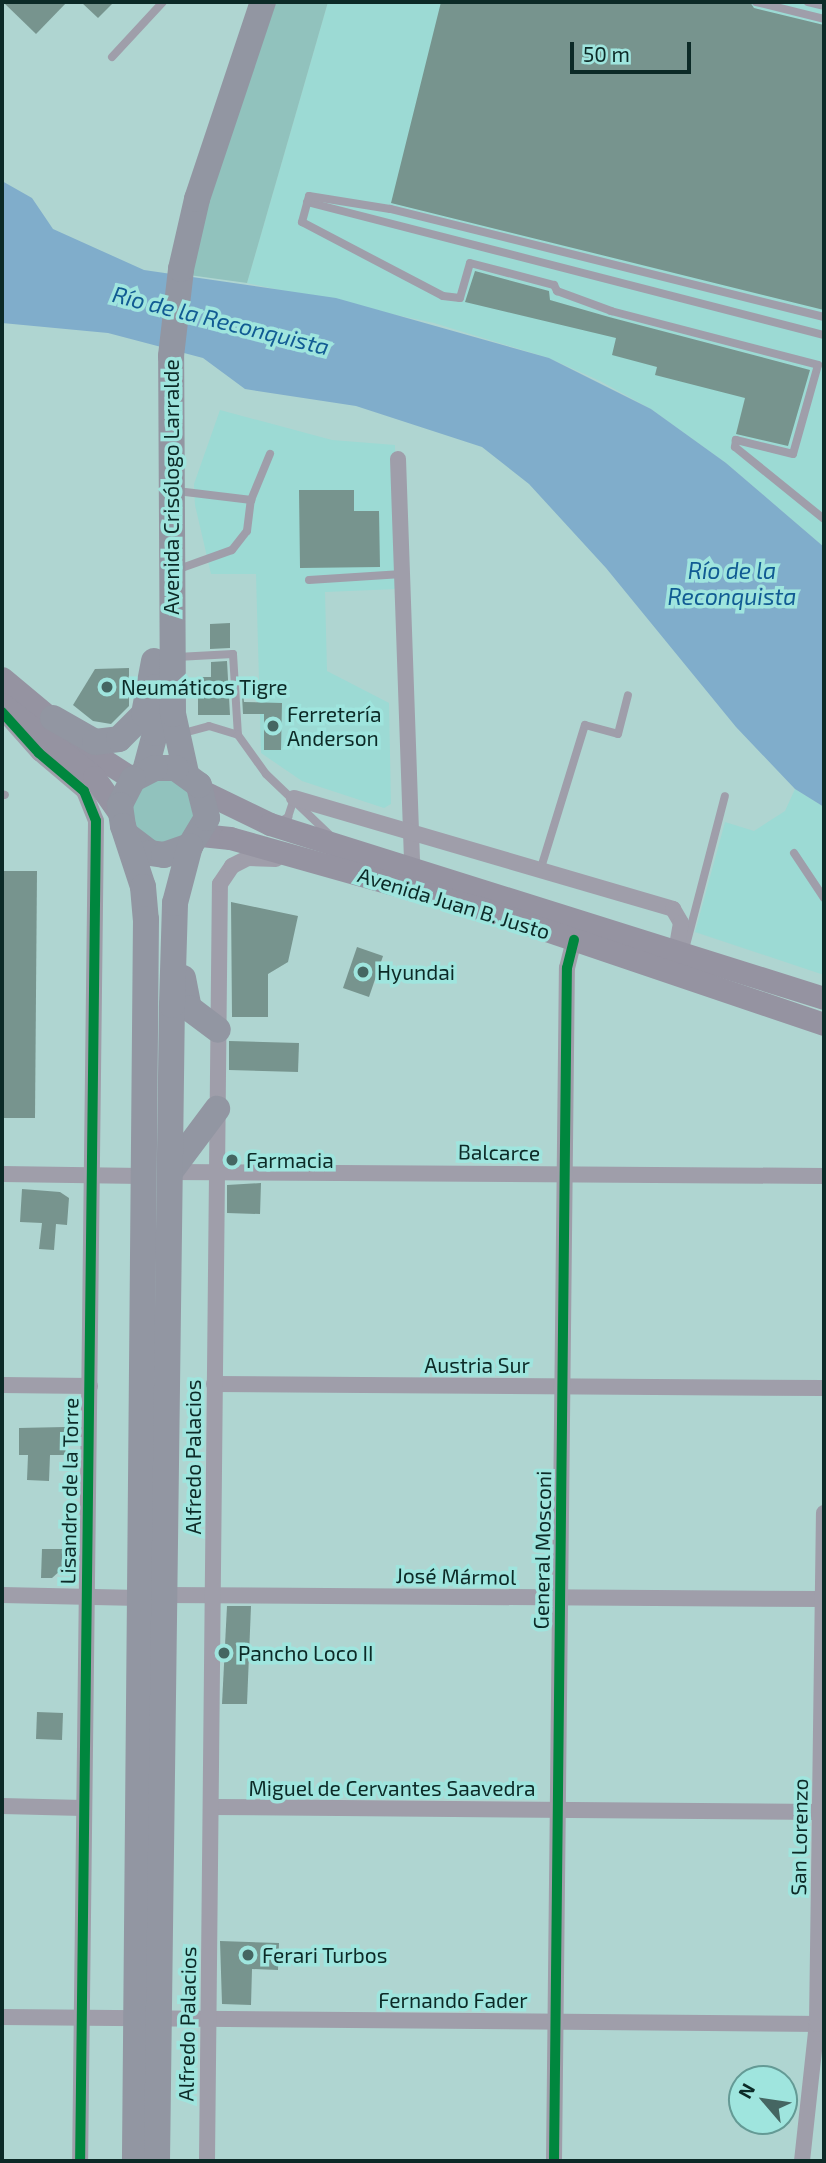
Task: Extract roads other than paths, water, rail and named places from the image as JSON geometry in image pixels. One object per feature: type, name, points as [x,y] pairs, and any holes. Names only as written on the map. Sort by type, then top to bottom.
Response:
[{"type":"main road","name":"Avenida Crisólogo Larralde","points":[[186,773],[175,735],[163,659],[161,459],[156,355],[167,266],[202,157],[245,2]]},
{"type":"main road","name":"Avenida Crisólogo Larralde","points":[[202,157],[262,2]]},
{"type":"main road","name":"Avenida Crisólogo Larralde","points":[[139,775],[155,733],[170,572],[170,490],[161,459]]},
{"type":"main road","points":[[53,718],[95,742],[120,739],[144,714],[163,659]]},
{"type":"main road","points":[[2,678],[88,750],[139,775]]},
{"type":"main road","points":[[2,704],[94,777],[143,887],[146,919],[142,1176],[151,1597],[147,2019],[135,2161]]},
{"type":"main road","points":[[115,824],[122,795],[139,775],[166,767],[186,773],[204,792],[207,818],[177,882],[170,1172],[151,1597]]},
{"type":"main road","name":"Avenida Juan B. Justo","points":[[204,792],[340,857],[574,940],[824,1024]]},
{"type":"main road","points":[[115,824],[150,853],[164,855],[196,840]]},
{"type":"main road","name":"Avenida Juan B. Justo","points":[[196,840],[230,838],[412,867],[824,998]]},
{"type":"main road","points":[[173,963],[184,980],[188,1008],[218,1030]]},
{"type":"main road","points":[[170,1172],[217,1109]]},
{"type":"main road","points":[[147,2019],[157,2161]]},
{"type":"street","points":[[398,459],[412,867]]},
{"type":"street","points":[[2,712],[38,753],[84,791],[115,824]]},
{"type":"street","points":[[294,798],[673,909],[681,923],[680,952]]},
{"type":"street","name":"Lisandro de la Torre","points":[[80,2161],[91,1176],[115,824]]},
{"type":"street","name":"Alfredo Palacios","points":[[207,2161],[214,1595],[215,1170],[223,877],[232,866],[260,856],[340,857]]},
{"type":"street","name":"General Mosconi","points":[[554,2161],[567,968],[574,940]]},
{"type":"street","name":"Balcarce","points":[[170,1172],[215,1170],[824,1176]]},
{"type":"street","points":[[2,1174],[142,1176]]},
{"type":"street","name":"Austria Sur","points":[[214,1384],[824,1388]]},
{"type":"street","points":[[2,1385],[90,1386]]},
{"type":"street","name":"San Lorenzo","points":[[802,2161],[820,2024],[824,1513]]},
{"type":"street","name":"José Mármol","points":[[2,1595],[824,1599]]},
{"type":"street","points":[[2,1806],[83,1808]]},
{"type":"street","name":"Miguel de Cervantes Saavedra","points":[[212,1807],[822,1812]]},
{"type":"street","name":"Fernando Fader","points":[[2,2017],[820,2024]]},
{"type":"lane","points":[[112,57],[163,2]]},
{"type":"lane","points":[[756,2],[824,19]]},
{"type":"lane","points":[[808,2],[824,6]]},
{"type":"lane","points":[[824,317],[390,209],[309,196],[302,222],[443,296],[460,298],[470,263],[554,285],[557,291],[611,310],[818,365],[793,454],[736,440],[735,447],[824,519]]},
{"type":"lane","points":[[307,202],[824,335]]},
{"type":"lane","points":[[170,572],[232,550],[247,531],[251,500],[270,454]]},
{"type":"lane","points":[[170,490],[251,500]]},
{"type":"lane","points":[[309,580],[402,574]]},
{"type":"lane","points":[[163,659],[233,654],[238,735],[266,774],[294,798],[340,857]]},
{"type":"lane","points":[[540,871],[585,725],[618,734],[628,695]]},
{"type":"lane","points":[[175,735],[209,726],[238,735]]},
{"type":"lane","points":[[680,952],[724,796]]},
{"type":"lane","points":[[270,824],[288,817],[294,798]]},
{"type":"lane","points":[[794,853],[824,898]]},
{"type":"water","name":"Río de la Reconquista","points":[[2,181],[32,198],[53,229],[144,270],[336,298],[549,358],[651,409],[726,463],[824,547],[824,807],[795,789],[736,727],[606,568],[529,484],[482,447],[356,406],[245,389],[203,358],[108,333],[2,323]]},
{"type":"place","name":"Neumáticos Tigre","points":[[107,687]]},
{"type":"place","name":"Ferretería Anderson","points":[[273,726]]},
{"type":"place","name":"Hyundai","points":[[363,972]]},
{"type":"place","name":"Farmacia","points":[[232,1160]]},
{"type":"place","name":"Pancho Loco II","points":[[224,1653]]},
{"type":"place","name":"Ferari Turbos","points":[[248,1955]]}]
